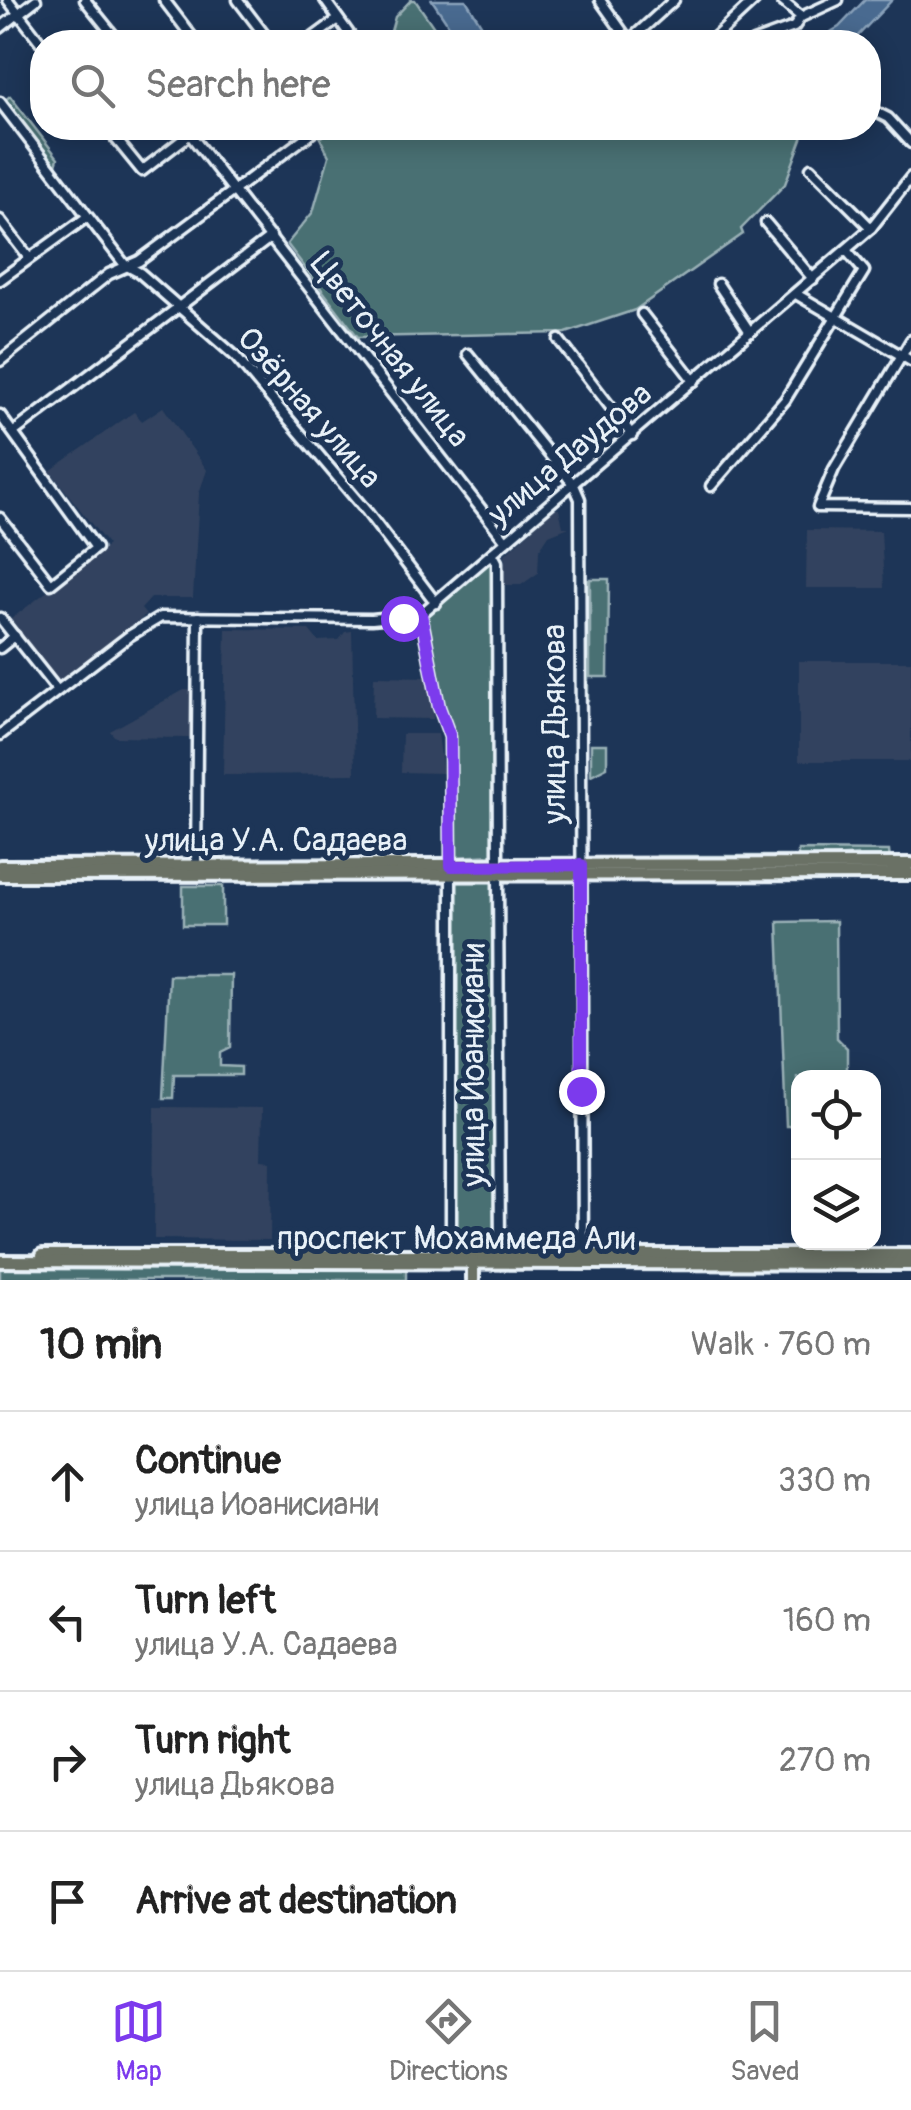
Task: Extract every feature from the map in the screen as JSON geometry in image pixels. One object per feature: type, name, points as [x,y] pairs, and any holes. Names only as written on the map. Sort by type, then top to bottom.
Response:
[{"type":"main road","name":"улица У.А. Садаева","points":[[581,870],[911,864]]},
{"type":"main road","name":"улица У.А. Садаева","points":[[0,866],[911,874]]},
{"type":"main road","name":"улица У.А. Садаева","points":[[0,875],[196,870]]},
{"type":"main road","name":"проспект Мохаммеда Али","points":[[0,1258],[451,1254],[477,1260],[500,1255],[911,1264]]},
{"type":"main road","name":"проспект Мохаммеда Али","points":[[0,1258],[477,1260],[911,1255]]},
{"type":"main road","points":[[473,1280],[477,1260]]},
{"type":"main road","points":[[477,1260],[481,1280]]},
{"type":"street","points":[[8,0],[31,30]]},
{"type":"street","points":[[0,28],[36,0]]},
{"type":"street","points":[[85,0],[109,30]]},
{"type":"street","points":[[164,0],[187,30]]},
{"type":"street","points":[[238,0],[261,30]]},
{"type":"street","points":[[324,0],[346,30]]},
{"type":"street","points":[[600,0],[621,30]]},
{"type":"street","points":[[643,30],[674,0]]},
{"type":"street","points":[[723,30],[755,0]]},
{"type":"street","points":[[781,0],[792,13],[802,17]]},
{"type":"street","points":[[786,30],[802,17],[838,0]]},
{"type":"street","points":[[324,30],[338,20]]},
{"type":"street","name":"Озёрная улица","points":[[0,102],[125,265],[235,356],[367,512],[436,604]]},
{"type":"street","points":[[881,114],[911,143]]},
{"type":"street","points":[[117,140],[142,171],[177,140]]},
{"type":"street","name":"Цветочная улица","points":[[194,140],[506,541]]},
{"type":"street","points":[[0,361],[125,265],[139,261],[301,140]]},
{"type":"street","points":[[811,168],[871,228]]},
{"type":"street","name":"улица Даудова","points":[[0,735],[152,621],[198,617],[372,619],[421,614],[871,228],[911,177]]},
{"type":"street","points":[[0,280],[86,216]]},
{"type":"street","points":[[0,220],[30,258]]},
{"type":"street","points":[[766,223],[813,279]]},
{"type":"street","points":[[14,432],[271,237]]},
{"type":"street","points":[[711,486],[786,400],[865,270],[846,250]]},
{"type":"street","points":[[718,284],[750,332]]},
{"type":"street","points":[[796,294],[911,361]]},
{"type":"street","points":[[642,314],[694,380]]},
{"type":"street","points":[[559,340],[632,435]]},
{"type":"street","points":[[911,340],[842,454],[818,507],[911,508]]},
{"type":"street","points":[[468,354],[574,485]]},
{"type":"street","points":[[0,415],[97,543],[51,584],[0,518]]},
{"type":"street","name":"улица Дьякова","points":[[574,485],[580,499],[583,1259]]},
{"type":"street","name":"улица Иоанисиани","points":[[492,553],[497,562],[499,690],[500,1255]]},
{"type":"street","name":"улица Иоанисиани","points":[[421,614],[439,707],[450,737],[451,1254]]},
{"type":"street","points":[[196,870],[198,617]]},
{"type":"street","points":[[0,618],[58,690]]},
{"type":"street","points":[[0,648],[14,636]]},
{"type":"shaded area","points":[[432,0],[466,0],[485,30],[452,30]]},
{"type":"shaded area","points":[[865,0],[892,0],[863,30],[834,30]]},
{"type":"shaded area","points":[[163,407],[207,470],[199,493],[193,598],[151,598],[141,609],[146,615],[62,680],[55,679],[11,619],[108,545],[50,471],[134,412],[142,421]]},
{"type":"shaded area","points":[[554,509],[559,509],[563,527],[569,527],[549,535],[539,550],[538,573],[521,585],[504,585],[505,554]]},
{"type":"shaded area","points":[[807,530],[881,531],[884,588],[806,588]]},
{"type":"shaded area","points":[[226,629],[309,630],[318,641],[339,640],[345,632],[352,631],[355,774],[223,775]]},
{"type":"shaded area","points":[[799,661],[911,661],[911,761],[799,761]]},
{"type":"shaded area","points":[[374,676],[431,677],[433,719],[373,718]]},
{"type":"shaded area","points":[[184,690],[191,690],[190,738],[115,737],[110,731]]},
{"type":"shaded area","points":[[402,734],[438,734],[443,773],[401,772]]},
{"type":"shaded area","points":[[155,1107],[262,1108],[261,1160],[271,1161],[270,1240],[154,1239]]},
{"type":"green space","points":[[415,0],[436,30],[391,30],[395,17]]},
{"type":"green space","points":[[10,96],[30,122],[30,134],[3,102]]},
{"type":"green space","points":[[35,140],[44,140],[58,158],[56,165]]},
{"type":"green space","points":[[321,140],[802,140],[785,184],[741,229],[743,234],[635,310],[566,333],[358,337],[287,244],[313,212],[329,156]]},
{"type":"green space","points":[[487,563],[493,564],[495,855],[455,857],[454,735],[443,708],[426,615]]},
{"type":"green space","points":[[588,579],[588,701],[585,695]]},
{"type":"green space","points":[[590,579],[609,579],[608,677],[590,677]]},
{"type":"green space","points":[[591,744],[607,744],[607,767],[591,775]]},
{"type":"green space","points":[[798,850],[889,851],[890,860],[859,860],[857,855],[794,860],[791,856],[798,856]]},
{"type":"green space","points":[[657,856],[787,856],[784,860],[657,860]]},
{"type":"green space","points":[[454,879],[496,879],[497,1251],[455,1251]]},
{"type":"green space","points":[[183,886],[223,886],[223,925],[183,925]]},
{"type":"green space","points":[[836,921],[837,1038],[847,1048],[847,1070],[791,1070],[791,1126],[786,1126],[778,922]]},
{"type":"green space","points":[[169,975],[231,975],[230,1048],[220,1053],[220,1066],[241,1067],[241,1075],[174,1075],[173,1098],[163,1098]]},
{"type":"green space","points":[[0,1269],[406,1269],[406,1280],[0,1280]]},
{"type":"route","points":[[403,618],[421,614],[439,707],[450,737],[451,866],[581,865],[581,1091]]}]
